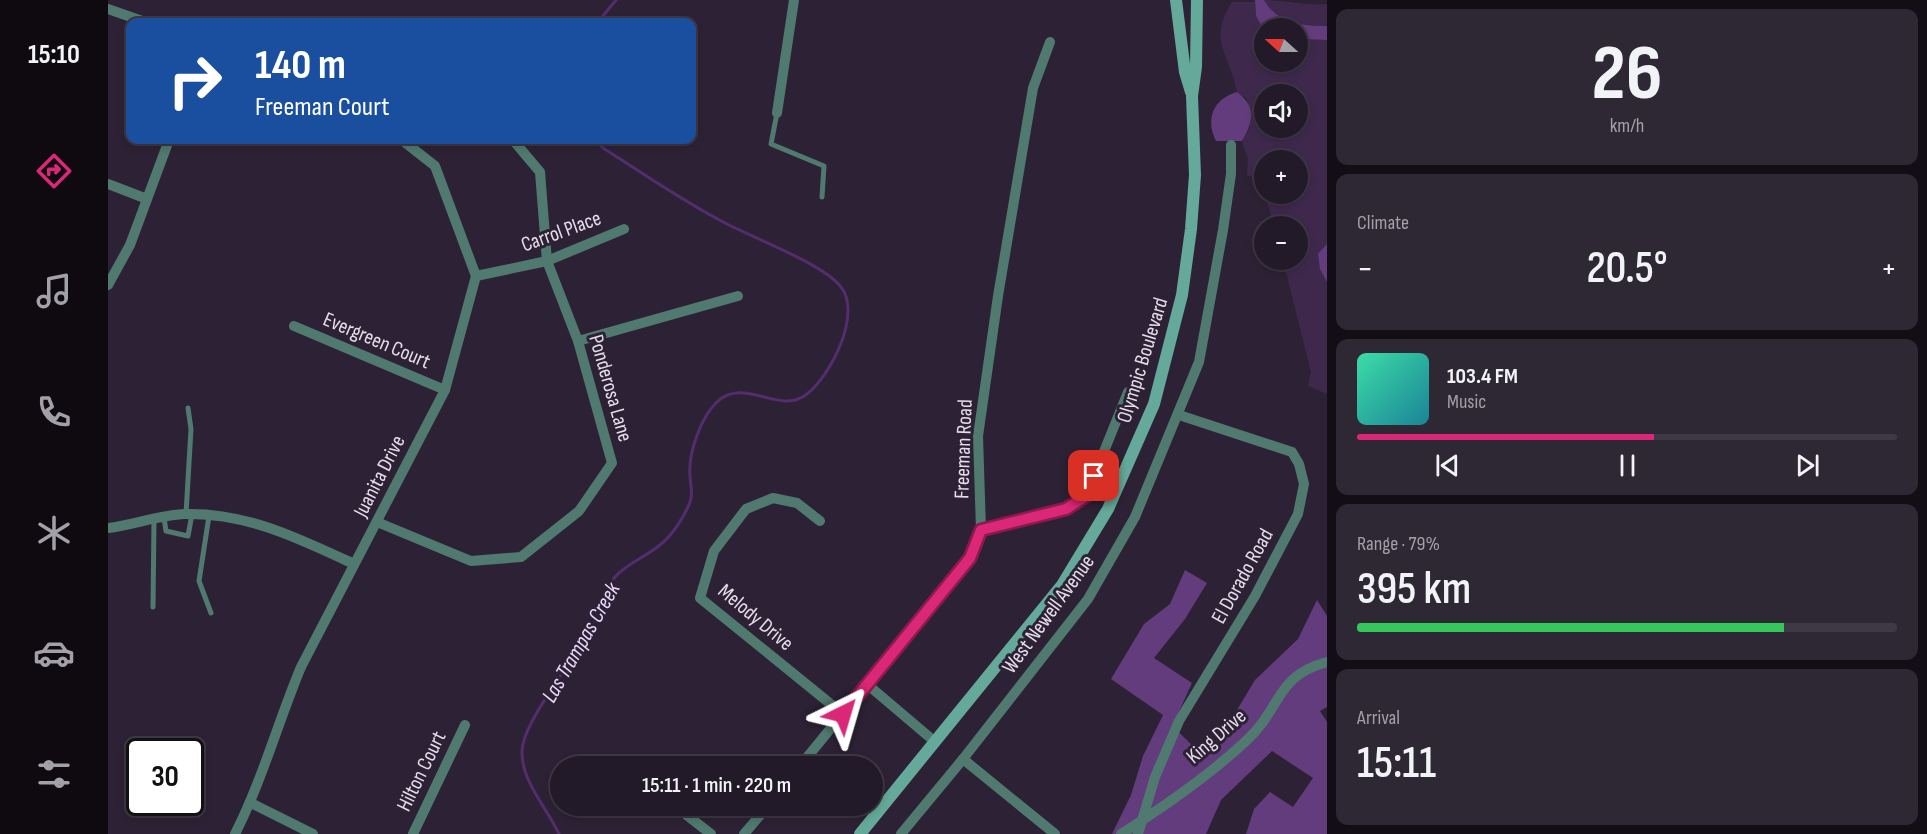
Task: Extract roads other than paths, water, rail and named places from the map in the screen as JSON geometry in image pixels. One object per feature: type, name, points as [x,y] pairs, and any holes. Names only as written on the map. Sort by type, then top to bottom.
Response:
[{"type":"main road","name":"Olympic Boulevard","points":[[1176,0],[1185,72],[1192,96]]},
{"type":"main road","name":"Olympic Boulevard","points":[[860,834],[1062,585],[1108,509],[1154,404],[1182,295],[1191,229],[1195,175],[1192,96],[1196,67],[1197,0]]},
{"type":"street","points":[[777,113],[794,0]]},
{"type":"street","points":[[108,9],[134,18]]},
{"type":"street","name":"Freeman Road","points":[[808,756],[970,558],[981,530],[978,436],[998,296],[1034,88],[1050,42]]},
{"type":"street","points":[[108,285],[130,245],[168,144]]},
{"type":"street","points":[[407,144],[435,166],[476,276]]},
{"type":"street","name":"Ponderosa Lane","points":[[377,522],[471,561],[521,557],[579,511],[612,463],[578,341],[547,261],[540,172],[516,144]]},
{"type":"street","name":"West Newell Avenue","points":[[901,834],[963,759],[1088,599],[1135,517],[1199,363],[1214,289],[1231,174],[1231,146]]},
{"type":"street","points":[[108,184],[147,199]]},
{"type":"street","name":"Carrol Place","points":[[476,276],[547,261],[624,229]]},
{"type":"street","name":"Juanita Drive","points":[[235,834],[251,803],[281,715],[301,667],[445,390],[476,276]]},
{"type":"street","points":[[578,341],[738,296]]},
{"type":"street","name":"Evergreen Court","points":[[294,326],[445,390]]},
{"type":"street","points":[[981,530],[1066,509],[1086,496],[1128,392]]},
{"type":"street","name":"El Dorado Road","points":[[1141,821],[1179,721],[1266,575],[1298,514],[1304,484],[1299,464],[1292,453],[1179,415]]},
{"type":"street","name":"Melody Drive","points":[[820,521],[798,503],[773,498],[746,509],[714,551],[700,598],[843,714]]},
{"type":"street","points":[[108,528],[189,514],[245,520],[286,532],[354,564]]},
{"type":"street","name":"King Drive","points":[[1121,834],[1248,739],[1295,675],[1307,667],[1327,662]]},
{"type":"street","points":[[868,685],[934,741]]},
{"type":"street","name":"Hilton Court","points":[[413,834],[465,725]]},
{"type":"street","points":[[963,759],[1055,834]]},
{"type":"street","points":[[251,803],[314,834]]},
{"type":"street","points":[[688,816],[711,834]]},
{"type":"street","points":[[744,834],[759,816]]},
{"type":"street","points":[[1138,834],[1141,821]]},
{"type":"lane","points":[[777,113],[771,144],[824,166],[822,197]]},
{"type":"lane","points":[[159,519],[166,531],[188,536],[191,429],[188,408]]},
{"type":"lane","points":[[209,516],[199,581],[211,613]]},
{"type":"lane","points":[[153,607],[159,519]]},
{"type":"waterway","name":"Las Trampas Creek","points":[[601,18],[616,0]]},
{"type":"waterway","name":"Las Trampas Creek","points":[[559,834],[531,785],[523,764],[524,740],[530,725],[582,643],[615,577],[624,568],[661,544],[684,514],[691,497],[690,467],[693,446],[711,409],[728,395],[739,393],[785,401],[796,400],[807,394],[834,359],[846,328],[848,312],[847,299],[841,287],[820,270],[695,206],[599,144]]}]
